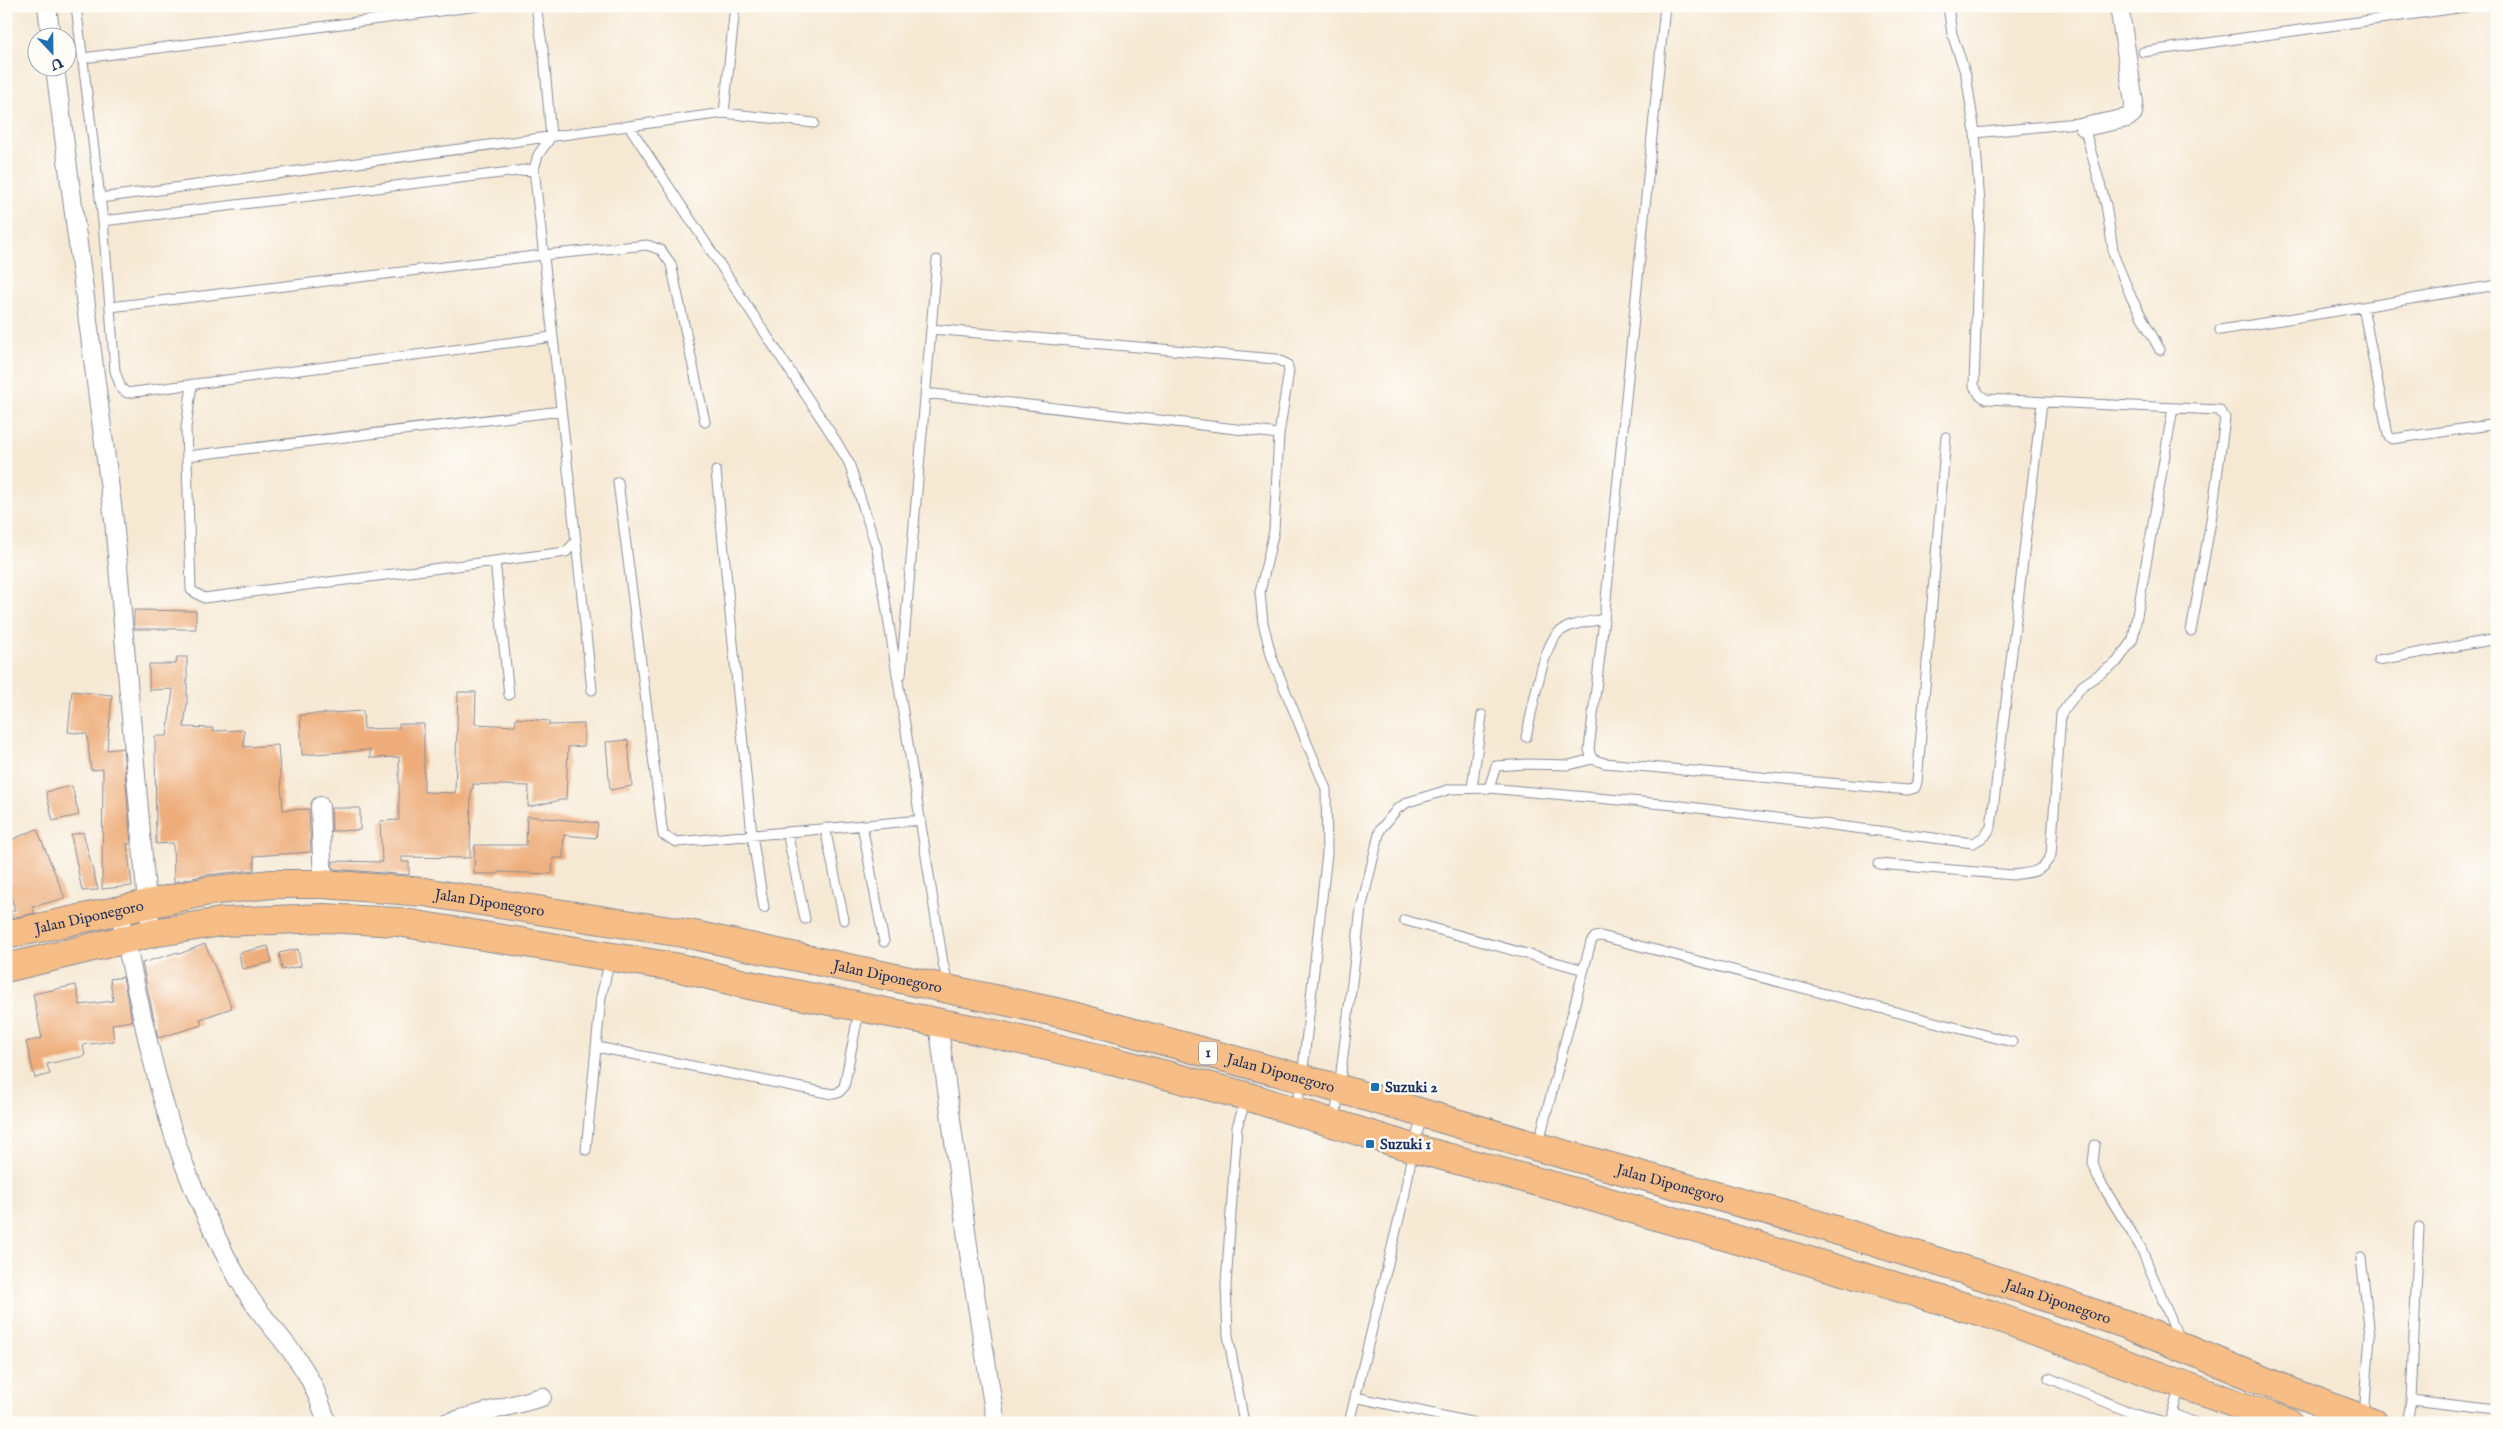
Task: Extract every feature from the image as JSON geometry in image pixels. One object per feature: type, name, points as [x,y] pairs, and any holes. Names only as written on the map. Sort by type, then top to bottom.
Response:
[{"type":"highway","name":"Jalan Diponegoro","points":[[6,935],[147,903],[235,886],[323,884],[424,892],[689,934],[1064,1014],[1302,1078],[1893,1247],[2128,1325],[2289,1391],[2369,1421]]},
{"type":"highway","name":"Jalan Diponegoro","points":[[6,968],[152,934],[221,922],[324,918],[398,922],[680,968],[749,986],[860,1006],[1112,1061],[1246,1096],[1413,1148],[1568,1190],[1954,1303],[2288,1423]]},
{"type":"highway","points":[[680,968],[689,934]]},
{"type":"street","points":[[47,6],[50,28]]},
{"type":"street","points":[[2084,127],[2128,118],[2133,113],[2134,102],[2119,6]]},
{"type":"street","points":[[56,78],[114,520],[147,903],[152,934]]},
{"type":"street","points":[[320,806],[323,884]]},
{"type":"street","points":[[119,909],[157,1082],[192,1187],[250,1298],[304,1369],[318,1395],[327,1423]]},
{"type":"street","points":[[938,1023],[961,1200],[996,1423]]},
{"type":"street","points":[[446,1423],[542,1397]]},
{"type":"lane","points":[[76,6],[103,221],[115,372],[121,388],[127,393],[552,338]]},
{"type":"lane","points":[[83,58],[478,6]]},
{"type":"lane","points":[[536,6],[544,56],[551,137],[538,154],[534,169],[592,690]]},
{"type":"lane","points":[[724,113],[735,6]]},
{"type":"lane","points":[[1592,759],[1589,750],[1604,619],[1665,6]]},
{"type":"lane","points":[[1948,6],[1952,34],[1966,75],[1975,133],[1980,205],[1974,386],[1979,394],[1986,399],[2219,410],[2225,418],[2211,521],[2191,631]]},
{"type":"lane","points":[[2143,52],[2413,10],[2472,6]]},
{"type":"lane","points":[[100,198],[724,113],[814,123]]},
{"type":"lane","points":[[1975,133],[2077,123],[2084,127],[2106,205],[2114,256],[2132,299],[2160,350]]},
{"type":"lane","points":[[629,126],[816,407],[848,463],[877,549],[943,963],[949,988]]},
{"type":"lane","points":[[103,221],[534,169]]},
{"type":"lane","points":[[110,307],[543,255],[647,245],[661,250],[672,264],[705,422]]},
{"type":"lane","points":[[900,690],[937,260]]},
{"type":"lane","points":[[2220,330],[2497,285]]},
{"type":"lane","points":[[2363,307],[2388,435],[2392,439],[2497,424]]},
{"type":"lane","points":[[931,329],[1276,359],[1287,364],[1289,371],[1279,434],[1274,531],[1260,592],[1263,623],[1272,658],[1326,789],[1327,853],[1302,1078],[1295,1112]]},
{"type":"lane","points":[[192,384],[186,428],[191,590],[204,598],[566,552],[576,541]]},
{"type":"lane","points":[[926,394],[1279,434]]},
{"type":"lane","points":[[1334,1124],[1340,1089],[1361,909],[1380,830],[1397,809],[1408,802],[1451,789],[1488,788],[1674,805],[1973,843],[1985,836],[1991,827],[2042,402]]},
{"type":"lane","points":[[1879,864],[2013,875],[2035,872],[2045,867],[2051,855],[2061,714],[2082,686],[2117,662],[2133,640],[2173,408]]},
{"type":"lane","points":[[187,456],[561,411]]},
{"type":"lane","points":[[1488,788],[1496,766],[1569,766],[1592,759],[1604,763],[1908,790],[1914,788],[1917,782],[1946,437]]},
{"type":"lane","points":[[716,471],[752,835],[764,908]]},
{"type":"lane","points":[[618,482],[663,835],[677,842],[921,820]]},
{"type":"lane","points":[[494,561],[509,694]]},
{"type":"lane","points":[[1526,736],[1548,652],[1557,634],[1570,626],[1604,619]]},
{"type":"lane","points":[[2378,660],[2497,639]]},
{"type":"lane","points":[[1472,788],[1482,715]]},
{"type":"lane","points":[[862,825],[884,942]]},
{"type":"lane","points":[[825,828],[844,920]]},
{"type":"lane","points":[[787,832],[805,920]]},
{"type":"lane","points":[[1404,920],[1584,970]]},
{"type":"lane","points":[[1538,1147],[1593,938],[1601,936],[2012,1042]]},
{"type":"lane","points":[[586,1150],[601,997],[611,958]]},
{"type":"lane","points":[[597,1047],[832,1094],[838,1093],[844,1087],[860,1006]]},
{"type":"lane","points":[[1244,1423],[1228,1336],[1226,1285],[1237,1127],[1246,1096]]},
{"type":"lane","points":[[1349,1423],[1404,1198],[1413,1148],[1424,1113]]},
{"type":"lane","points":[[2095,1145],[2093,1163],[2098,1178],[2141,1248],[2182,1346]]},
{"type":"lane","points":[[2407,1423],[2411,1400],[2419,1227]]},
{"type":"lane","points":[[2362,1258],[2370,1335],[2369,1421]]},
{"type":"lane","points":[[2049,1378],[2134,1414],[2164,1423]]},
{"type":"lane","points":[[2168,1423],[2182,1384]]},
{"type":"lane","points":[[1355,1397],[1475,1423]]},
{"type":"lane","points":[[2411,1400],[2497,1410]]},
{"type":"lane","points":[[2172,1413],[2195,1423]]},
{"type":"lane","points":[[2130,1423],[2134,1414]]},
{"type":"building","points":[[134,610],[196,611],[196,629],[134,629]]},
{"type":"building","points":[[177,657],[187,657],[187,703],[184,727],[213,728],[213,731],[244,730],[244,747],[278,745],[283,810],[309,809],[311,852],[254,856],[254,870],[206,875],[174,882],[173,843],[156,844],[155,736],[167,736],[173,689],[149,690],[149,664],[176,664]]},
{"type":"building","points":[[72,691],[112,695],[107,750],[123,748],[131,844],[127,844],[132,886],[102,889],[103,769],[91,770],[87,734],[68,732]]},
{"type":"building","points":[[458,692],[476,692],[475,724],[515,726],[516,718],[549,721],[549,725],[584,724],[584,746],[568,747],[566,799],[528,807],[529,786],[473,784],[473,789],[471,789],[470,858],[402,857],[402,862],[409,862],[409,875],[333,869],[333,861],[382,862],[380,821],[399,820],[399,757],[370,758],[370,750],[302,755],[300,715],[363,711],[364,729],[399,728],[399,724],[424,724],[424,792],[455,793]]},
{"type":"building","points":[[628,740],[632,786],[610,790],[606,742]]},
{"type":"building","points":[[72,786],[79,815],[53,821],[46,792]]},
{"type":"building","points":[[331,808],[360,808],[360,830],[332,831]]},
{"type":"building","points":[[527,816],[598,823],[596,838],[564,835],[563,858],[553,858],[552,874],[498,872],[498,874],[474,874],[475,845],[526,845]]},
{"type":"building","points":[[37,829],[65,898],[32,907],[35,913],[13,918],[10,912],[15,910],[6,881],[6,842]]},
{"type":"building","points":[[83,832],[98,890],[82,891],[71,835]]},
{"type":"building","points":[[205,944],[232,1008],[200,1019],[202,1025],[158,1038],[142,963],[178,952],[179,954]]},
{"type":"building","points":[[268,946],[272,962],[242,969],[239,953]]},
{"type":"building","points":[[298,949],[301,966],[282,970],[279,953]]},
{"type":"building","points":[[123,977],[132,1021],[112,1024],[114,1041],[83,1045],[85,1056],[47,1064],[50,1074],[35,1078],[26,1042],[42,1038],[33,994],[76,985],[80,1005],[113,1001],[110,979]]},
{"type":"place","name":"Suzuki 2","points":[[1375,1087]]},
{"type":"place","name":"Suzuki 1","points":[[1370,1144]]}]
